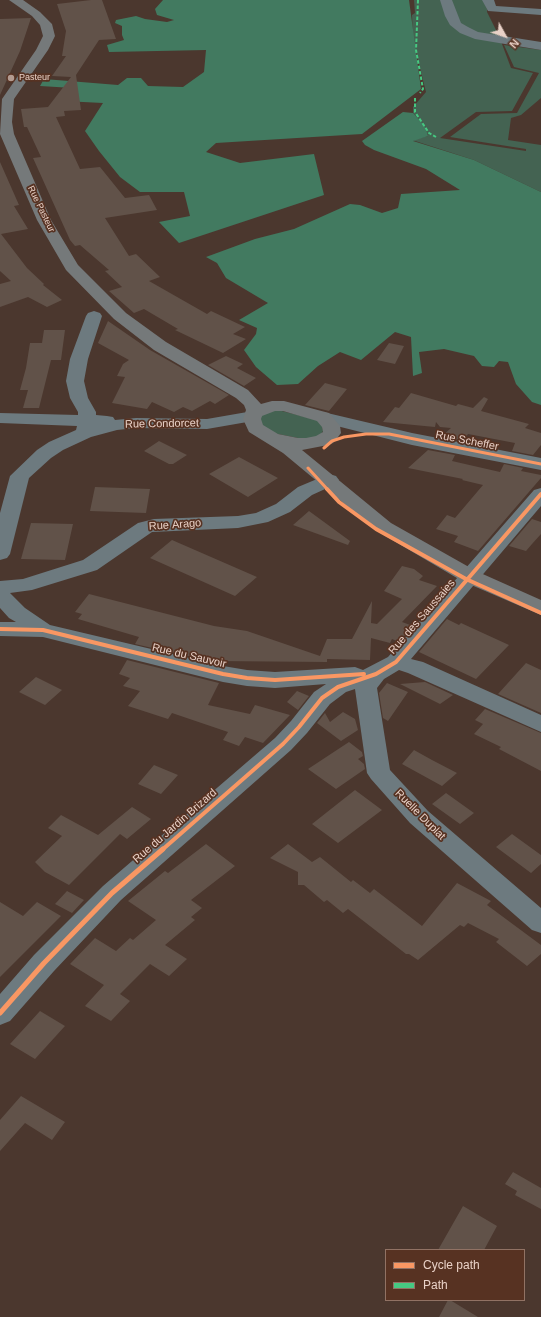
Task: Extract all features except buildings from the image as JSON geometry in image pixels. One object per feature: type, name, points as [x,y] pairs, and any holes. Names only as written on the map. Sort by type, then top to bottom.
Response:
[{"type":"main road","name":"Rue Pasteur","points":[[15,0],[36,14],[46,24],[49,36],[42,50],[8,98],[5,122],[7,134],[44,220],[72,267],[120,316],[160,346],[234,388],[249,399],[254,406],[254,414],[252,419],[255,428],[290,449],[384,527],[469,576],[541,608]]},
{"type":"main road","name":"Rue Pasteur","points":[[234,388],[284,406],[323,417]]},
{"type":"main road","points":[[254,414],[272,406],[284,406]]},
{"type":"main road","points":[[269,436],[298,444],[326,439],[332,433],[332,429],[329,422],[323,417]]},
{"type":"main road","points":[[326,439],[322,465],[329,480]]},
{"type":"street","points":[[446,0],[451,16],[459,27],[475,35],[541,46]]},
{"type":"street","points":[[490,4],[541,12]]},
{"type":"street","points":[[0,418],[85,426],[87,412],[79,398],[75,381],[79,359],[94,316]]},
{"type":"street","name":"Rue Condorcet","points":[[207,424],[254,414]]},
{"type":"street","name":"Rue Scheffer","points":[[323,417],[412,439],[541,464]]},
{"type":"street","name":"Rue Condorcet","points":[[20,476],[44,454],[85,426],[104,428],[136,423],[207,424],[269,436]]},
{"type":"street","points":[[0,486],[20,476]]},
{"type":"street","points":[[0,551],[20,476]]},
{"type":"street","name":"Rue Arago","points":[[0,588],[25,585],[90,565],[145,527],[154,525],[238,522],[261,518],[283,508],[305,491],[329,480]]},
{"type":"street","name":"Rue des Saussaies","points":[[386,668],[541,494]]},
{"type":"street","name":"Rue du Sauvoir","points":[[0,595],[17,613],[43,630]]},
{"type":"street","name":"Rue du Sauvoir","points":[[0,629],[43,630],[223,674],[247,678],[276,680],[386,668],[415,667],[541,724]]},
{"type":"street","name":"Ruelle Duplat","points":[[386,668],[366,687],[379,773],[419,818],[541,923]]},
{"type":"street","name":"Rue du Jardin Brizard","points":[[0,1014],[44,963],[112,893],[283,744],[299,727],[322,698],[338,687],[386,668]]},
{"type":"green space","points":[[163,0],[409,0],[421,89],[362,134],[216,143],[206,152],[240,163],[314,154],[324,195],[179,243],[159,222],[190,216],[184,192],[140,192],[120,177],[85,131],[103,103],[63,101],[73,88],[40,86],[44,79],[118,85],[127,78],[141,78],[148,86],[183,87],[204,72],[206,50],[109,52],[107,45],[124,40],[122,35],[122,26],[115,23],[116,20],[136,16],[145,19],[167,22],[174,20],[157,15],[155,9]]},
{"type":"green space","points":[[414,0],[483,0],[511,68],[533,73],[512,111],[476,112],[440,138],[526,151],[526,149],[450,137],[481,114],[517,113],[539,73],[514,67],[504,45],[541,50],[541,98],[521,115],[511,118],[508,140],[541,145],[541,192],[474,160],[412,140],[428,136],[425,126],[413,113],[413,107],[426,92],[413,40],[412,15],[415,13]]},
{"type":"green space","points":[[403,112],[413,113],[425,126],[428,136],[413,141],[474,160],[541,192],[541,405],[532,402],[516,384],[508,362],[499,361],[494,367],[482,366],[474,356],[444,349],[419,352],[422,373],[413,376],[411,337],[395,332],[361,360],[340,352],[318,366],[298,384],[277,385],[256,367],[244,350],[256,334],[257,328],[239,320],[268,303],[226,278],[217,263],[206,257],[255,239],[294,229],[350,204],[360,205],[382,213],[398,208],[401,194],[460,190],[426,169],[374,150],[365,145],[362,141]]},
{"type":"green space","points":[[274,409],[321,421],[323,431],[319,437],[308,440],[273,433],[260,426],[259,415]]},
{"type":"marked path","points":[[418,0],[416,50],[423,89],[420,93]]},
{"type":"marked path","points":[[415,98],[415,112],[429,133],[436,137]]},
{"type":"cycle path","points":[[324,448],[332,441],[344,437],[366,434],[389,434],[541,464]]},
{"type":"cycle path","points":[[308,468],[339,502],[376,529],[466,579],[541,613]]},
{"type":"cycle path","points":[[0,1013],[44,963],[112,893],[283,744],[299,727],[322,698],[338,687],[376,674],[396,662],[541,494]]},
{"type":"cycle path","points":[[0,629],[43,630],[223,674],[247,678],[275,680],[364,674]]},
{"type":"place","name":"Pasteur","points":[[11,78]]}]
